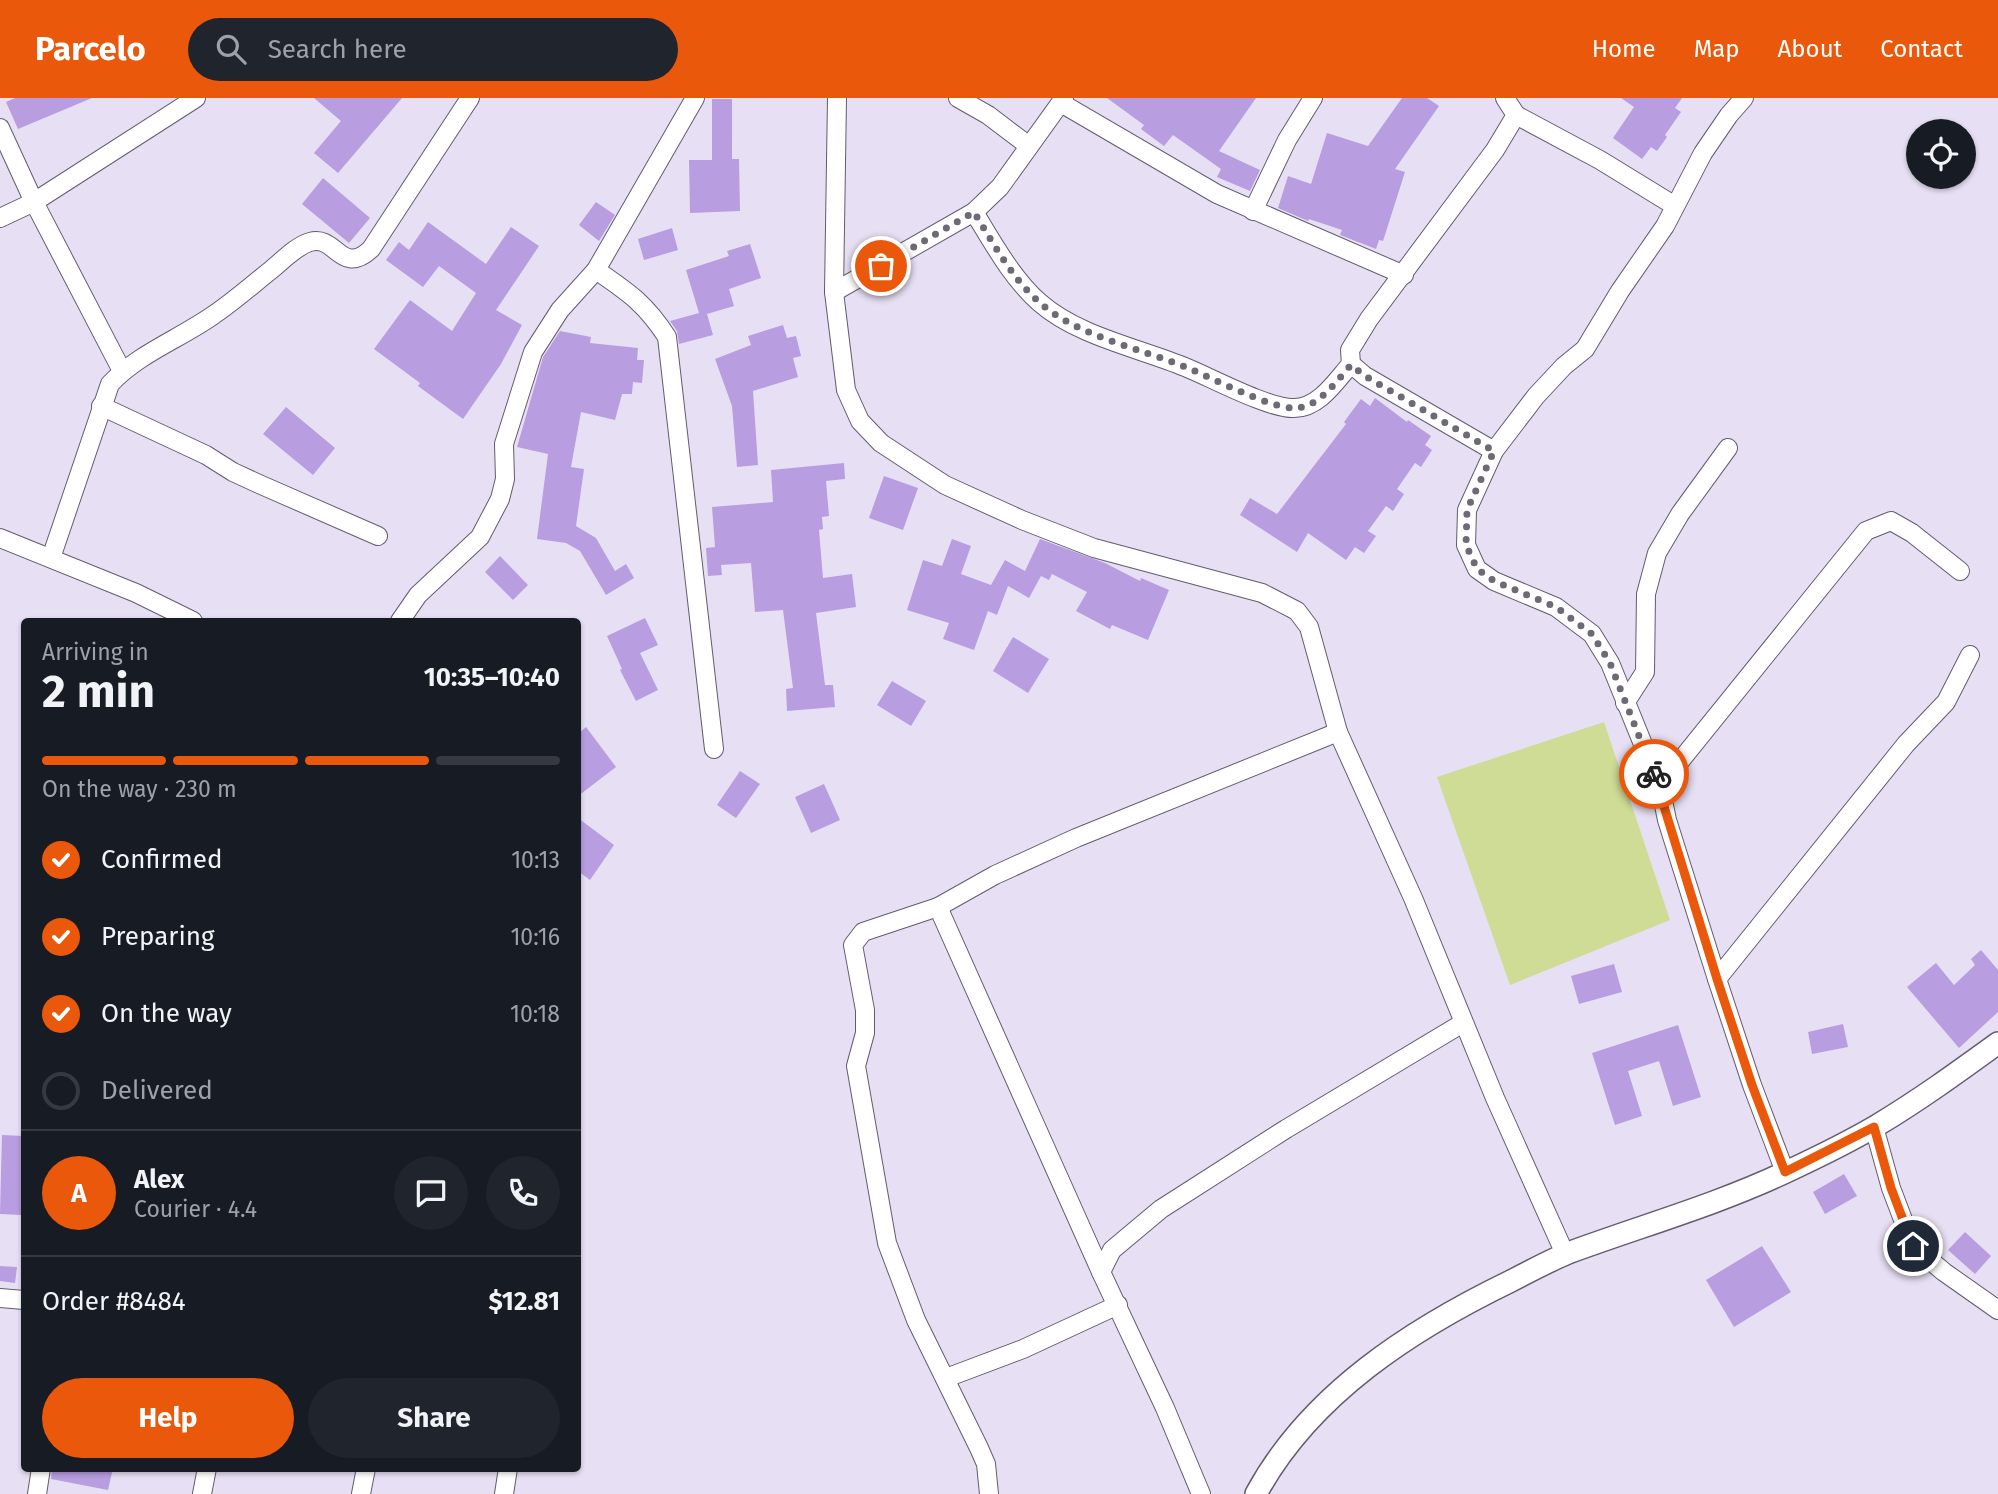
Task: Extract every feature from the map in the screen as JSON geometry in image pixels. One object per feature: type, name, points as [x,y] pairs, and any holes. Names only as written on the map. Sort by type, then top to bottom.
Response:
[{"type":"street","points":[[0,218],[34,202],[196,98]]},
{"type":"street","points":[[51,558],[110,384],[122,371],[213,316],[311,241],[323,242],[349,259],[361,258],[371,249],[470,98]]},
{"type":"street","points":[[402,618],[418,596],[480,537],[500,499],[505,479],[504,444],[533,352],[560,310],[596,270],[695,98]]},
{"type":"street","points":[[837,98],[834,292],[846,390],[860,421],[881,443],[946,485],[1022,520],[1094,548],[1250,589],[1282,601],[1297,611],[1309,627],[1338,732],[1413,898],[1463,1023],[1565,1254]]},
{"type":"street","points":[[958,98],[988,115],[1029,146]]},
{"type":"street","points":[[1253,211],[1287,140],[1313,98]]},
{"type":"street","points":[[1505,98],[1516,115],[1600,160],[1675,206]]},
{"type":"street","points":[[1744,98],[1703,153],[1665,226],[1620,291],[1585,349],[1564,366],[1536,396],[1494,451],[1467,510],[1466,545],[1477,569],[1494,581],[1556,607],[1592,634],[1610,663],[1660,786],[1717,979],[1752,1085],[1785,1172]]},
{"type":"street","points":[[834,292],[974,212],[1000,187],[1063,100],[1217,194],[1404,275]]},
{"type":"street","points":[[974,212],[1003,258],[1039,302],[1058,316],[1098,335],[1183,366],[1267,402],[1294,408],[1317,402],[1351,365],[1350,351],[1369,318],[1404,275],[1495,150],[1516,115]]},
{"type":"street","points":[[0,128],[34,202],[122,371]]},
{"type":"street","points":[[596,270],[651,312],[667,337],[714,749]]},
{"type":"street","points":[[1351,365],[1365,376],[1494,451]]},
{"type":"street","points":[[101,406],[206,454],[233,472],[378,536]]},
{"type":"street","points":[[1625,703],[1645,672],[1646,594],[1657,553],[1680,514],[1728,448]]},
{"type":"street","points":[[1660,786],[1867,531],[1891,522],[1912,533],[1960,571]]},
{"type":"street","points":[[0,538],[136,593],[187,618]]},
{"type":"street","points":[[1717,979],[1906,744],[1945,702],[1970,655]]},
{"type":"street","points":[[989,1494],[986,1464],[916,1320],[887,1243],[856,1066],[865,1033],[865,1010],[853,945],[863,932],[938,907],[995,875],[1076,838],[1338,732]]},
{"type":"street","points":[[938,907],[1101,1272],[1165,1408],[1201,1494]]},
{"type":"street","points":[[1101,1272],[1112,1250],[1161,1209],[1286,1129],[1463,1023]]},
{"type":"street","points":[[1256,1494],[1295,1435],[1340,1391],[1397,1345],[1479,1296],[1565,1254],[1718,1200],[1785,1172],[1874,1127],[1998,1043]]},
{"type":"street","points":[[1874,1127],[1891,1188],[1913,1246],[1944,1272],[1998,1310]]},
{"type":"street","points":[[0,1298],[21,1300]]},
{"type":"street","points":[[946,1378],[1023,1349],[1118,1305]]},
{"type":"street","points":[[37,1494],[40,1472]]},
{"type":"street","points":[[202,1494],[206,1472]]},
{"type":"street","points":[[361,1494],[365,1472]]},
{"type":"street","points":[[504,1494],[507,1472]]},
{"type":"green space","points":[[1604,722],[1670,920],[1510,985],[1437,777]]},
{"type":"building","points":[[15,98],[92,98],[18,129],[6,102]]},
{"type":"building","points":[[314,98],[402,98],[338,173],[314,153],[341,121]]},
{"type":"building","points":[[1107,98],[1256,98],[1219,151],[1260,170],[1250,191],[1217,177],[1221,169],[1173,135],[1164,146],[1141,129],[1144,125]]},
{"type":"building","points":[[1402,98],[1427,98],[1439,106],[1395,169],[1405,172],[1383,241],[1379,240],[1376,249],[1340,235],[1342,230],[1309,219],[1308,221],[1278,208],[1288,176],[1311,184],[1327,133],[1368,146]]},
{"type":"building","points":[[1621,98],[1682,98],[1675,108],[1681,112],[1665,135],[1667,137],[1657,151],[1651,147],[1642,159],[1613,138],[1634,107]]},
{"type":"building","points":[[712,99],[732,99],[732,159],[739,159],[740,211],[690,213],[689,160],[712,160]]},
{"type":"building","points":[[323,178],[370,218],[349,243],[302,204]]},
{"type":"building","points":[[596,202],[615,215],[599,241],[579,225]]},
{"type":"building","points":[[428,222],[486,264],[511,227],[539,246],[496,310],[522,325],[501,364],[463,419],[374,349],[410,300],[452,331],[476,293],[439,266],[423,287],[386,260],[399,242],[409,250]]},
{"type":"building","points":[[672,228],[678,250],[644,260],[638,239]]},
{"type":"building","points":[[750,244],[761,278],[729,289],[734,306],[707,314],[713,335],[679,344],[677,331],[670,321],[699,313],[686,270],[729,256],[727,251]]},
{"type":"building","points":[[783,325],[787,338],[796,336],[801,356],[793,358],[798,377],[753,391],[758,465],[737,467],[732,406],[715,359],[751,345],[748,336]]},
{"type":"building","points":[[560,331],[591,337],[590,343],[638,348],[637,360],[644,360],[642,383],[633,382],[632,394],[622,394],[615,420],[581,412],[571,467],[584,469],[576,526],[596,538],[615,571],[626,564],[634,578],[606,595],[580,551],[566,543],[537,539],[548,454],[517,447],[543,357]]},
{"type":"building","points":[[1375,398],[1431,436],[1425,445],[1432,450],[1421,467],[1415,463],[1397,489],[1404,494],[1393,511],[1386,506],[1368,531],[1376,536],[1364,553],[1355,547],[1346,560],[1308,533],[1297,552],[1240,515],[1250,498],[1277,514],[1346,424],[1344,422],[1361,399],[1370,406]]},
{"type":"building","points":[[286,407],[335,448],[313,475],[263,434]]},
{"type":"building","points":[[844,463],[845,479],[826,481],[829,516],[822,517],[823,529],[819,530],[823,578],[852,574],[856,607],[816,613],[825,685],[833,685],[835,707],[787,711],[786,689],[793,688],[783,610],[755,612],[751,563],[721,565],[722,575],[708,576],[706,548],[715,547],[712,507],[773,502],[771,470]]},
{"type":"building","points":[[884,476],[918,488],[903,530],[869,518]]},
{"type":"building","points":[[952,539],[971,546],[961,574],[991,585],[1005,560],[1025,571],[1040,539],[1105,563],[1140,581],[1141,578],[1169,590],[1148,640],[1112,625],[1110,629],[1076,611],[1087,592],[1052,574],[1049,580],[1041,576],[1029,598],[1008,586],[997,615],[988,611],[974,650],[943,639],[949,623],[907,610],[923,560],[942,566]]},
{"type":"building","points":[[500,556],[528,585],[513,600],[485,572]]},
{"type":"building","points":[[645,618],[658,645],[640,653],[658,690],[636,701],[607,636]]},
{"type":"building","points":[[1013,637],[1049,659],[1028,693],[993,671]]},
{"type":"building","points":[[892,681],[926,701],[911,726],[877,705]]},
{"type":"building","points":[[586,727],[616,767],[581,794],[581,731]]},
{"type":"building","points":[[740,771],[760,784],[736,818],[717,805]]},
{"type":"building","points":[[824,784],[840,820],[811,833],[795,797]]},
{"type":"building","points":[[581,820],[614,845],[590,880],[581,873]]},
{"type":"building","points":[[1981,950],[1998,970],[1998,1012],[1959,1048],[1907,987],[1936,963],[1954,985],[1975,965],[1971,959]]},
{"type":"building","points":[[1614,964],[1622,992],[1579,1004],[1571,976]]},
{"type":"building","points":[[1843,1024],[1848,1047],[1812,1054],[1808,1032]]},
{"type":"building","points":[[1678,1025],[1701,1097],[1673,1106],[1659,1061],[1628,1071],[1642,1116],[1615,1125],[1592,1053]]},
{"type":"building","points":[[2,1135],[21,1136],[21,1215],[0,1214]]},
{"type":"building","points":[[1844,1174],[1857,1196],[1825,1214],[1813,1192]]},
{"type":"building","points":[[1965,1232],[1991,1256],[1975,1274],[1948,1250]]},
{"type":"building","points":[[1762,1246],[1791,1292],[1734,1327],[1706,1280]]},
{"type":"building","points":[[0,1266],[17,1267],[15,1283],[0,1281]]},
{"type":"building","points":[[52,1472],[112,1472],[108,1490],[51,1479]]},
{"type":"way so far","points":[[881,266],[974,212],[1003,258],[1039,302],[1058,316],[1098,335],[1183,366],[1267,402],[1294,408],[1317,402],[1351,365],[1365,376],[1494,451],[1467,510],[1466,545],[1477,569],[1494,581],[1556,607],[1592,634],[1610,663],[1654,774]]},
{"type":"route","points":[[1654,774],[1660,786],[1717,979],[1752,1085],[1785,1172],[1874,1127],[1891,1188],[1913,1246]]}]
